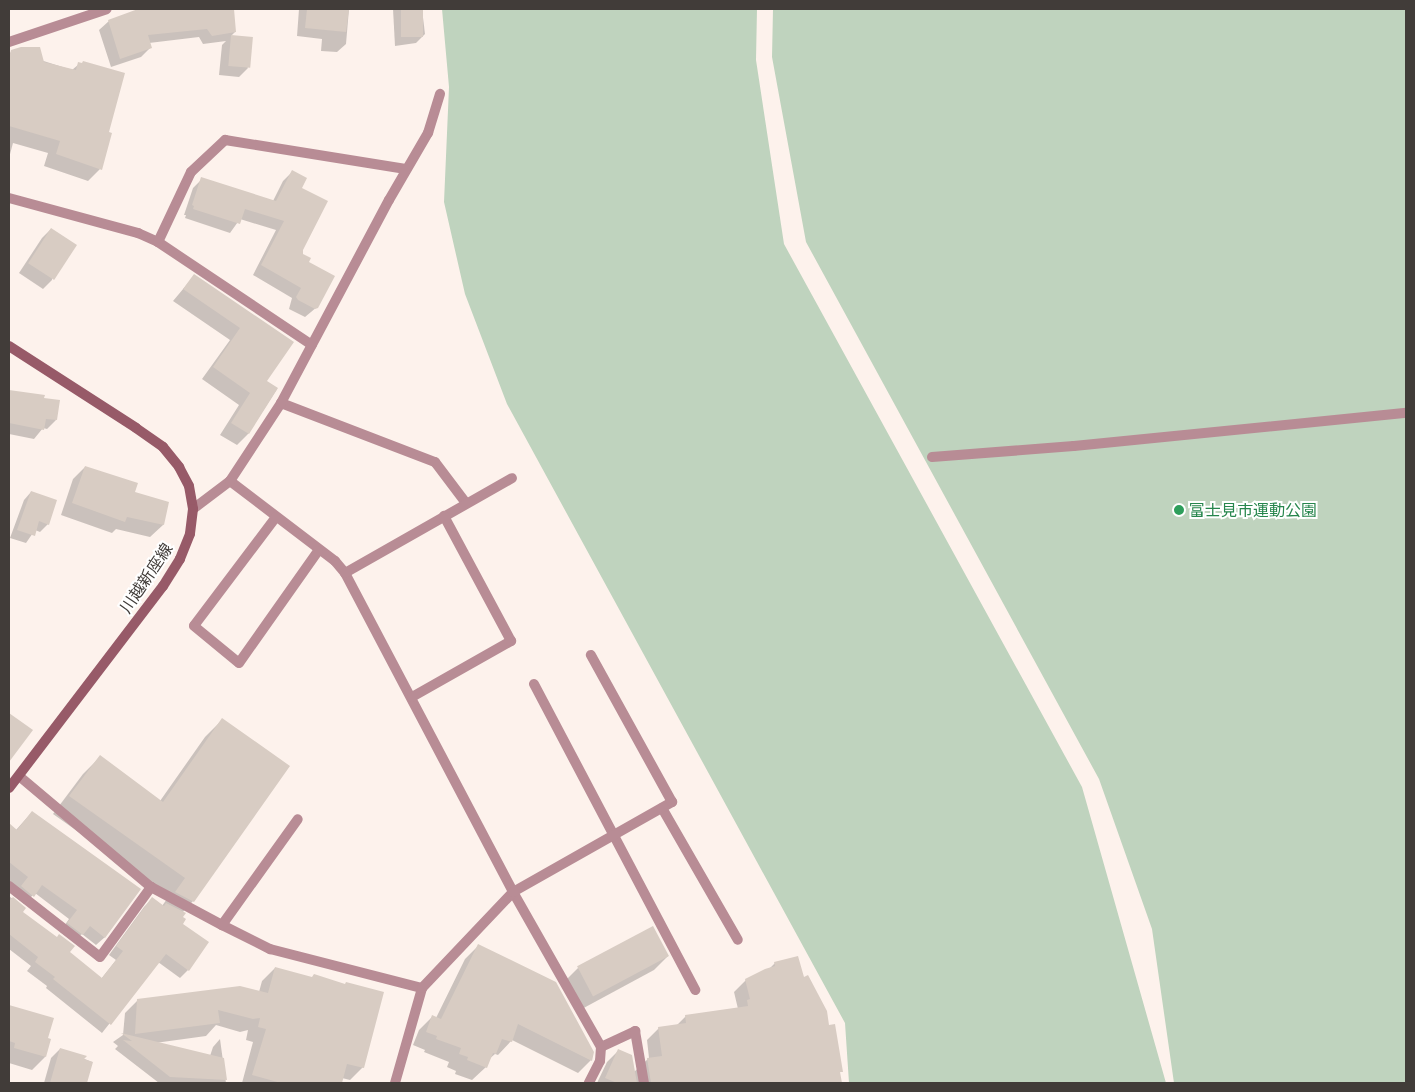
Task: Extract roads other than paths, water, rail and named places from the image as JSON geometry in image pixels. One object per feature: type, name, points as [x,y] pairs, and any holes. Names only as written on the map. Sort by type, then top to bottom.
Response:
[{"type":"main road","name":"川越新座線","points":[[9,346],[163,447],[179,466],[189,486],[193,509],[190,534],[180,559],[163,586],[9,788]]},
{"type":"street","points":[[9,42],[107,9]]},
{"type":"street","points":[[193,509],[230,481],[281,403],[406,169],[428,133],[440,94]]},
{"type":"street","points":[[158,242],[192,172],[225,140],[406,169]]},
{"type":"street","points":[[9,198],[138,233],[158,242],[312,345]]},
{"type":"street","points":[[281,403],[435,462],[466,503]]},
{"type":"street","points":[[932,457],[1074,446],[1406,413]]},
{"type":"street","points":[[345,573],[512,478]]},
{"type":"street","points":[[230,481],[318,550],[335,561],[345,573],[412,697],[513,892],[601,1047],[600,1061],[589,1083]]},
{"type":"street","points":[[412,697],[511,641],[444,516]]},
{"type":"street","points":[[276,517],[194,626],[239,662],[318,550]]},
{"type":"street","points":[[395,1083],[422,988],[513,892],[672,802],[591,655]]},
{"type":"street","points":[[534,684],[695,990]]},
{"type":"street","points":[[18,776],[151,887],[222,925],[270,949],[422,988]]},
{"type":"street","points":[[662,808],[738,940]]},
{"type":"street","points":[[222,925],[298,819]]},
{"type":"street","points":[[9,886],[100,957],[151,887]]},
{"type":"street","points":[[601,1047],[635,1031],[644,1083]]},
{"type":"place","name":"富士見市運動公園","points":[[1179,510]]}]
